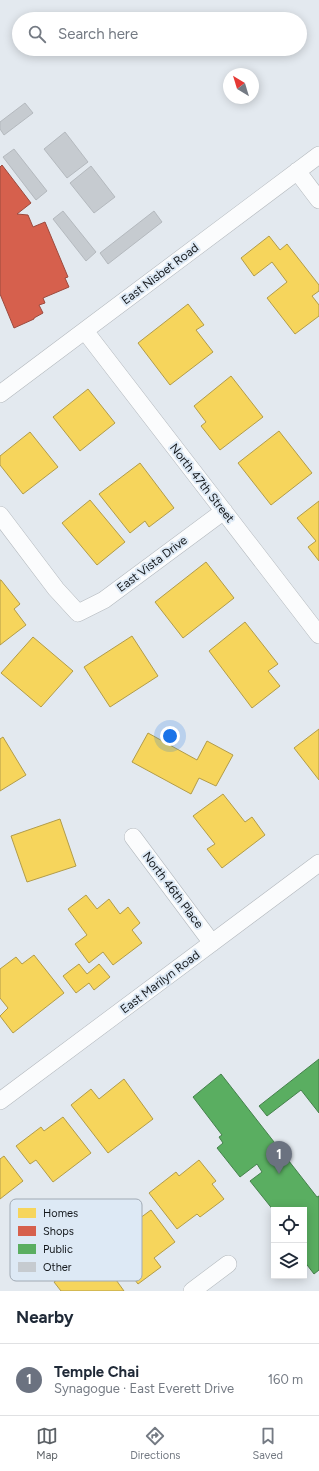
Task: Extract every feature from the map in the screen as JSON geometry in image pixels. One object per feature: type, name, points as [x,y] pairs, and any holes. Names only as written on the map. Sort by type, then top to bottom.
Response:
[{"type":"street","name":"East Nisbet Road","points":[[0,394],[319,155]]},
{"type":"street","points":[[297,171],[319,200]]},
{"type":"street","name":"North 47th Street","points":[[85,330],[319,634]]},
{"type":"street","name":"East Vista Drive","points":[[0,515],[56,589],[78,613],[104,600],[224,511]]},
{"type":"street","name":"North 46th Place","points":[[133,837],[212,943]]},
{"type":"street","name":"East Marilyn Road","points":[[0,1101],[319,863]]},
{"type":"street","points":[[192,1291],[228,1264]]},
{"type":"building: Homes","points":[[269,236],[280,250],[287,244],[319,285],[319,291],[312,296],[319,305],[319,316],[295,334],[267,298],[287,282],[272,262],[254,276],[241,258]]},
{"type":"building: Homes","points":[[188,304],[204,325],[196,330],[213,352],[170,385],[138,343]]},
{"type":"building: Homes","points":[[231,376],[263,417],[220,450],[201,426],[206,422],[194,406]]},
{"type":"building: Homes","points":[[88,389],[115,423],[80,451],[53,417]]},
{"type":"building: Homes","points":[[279,431],[312,473],[271,505],[238,463]]},
{"type":"building: Homes","points":[[30,432],[58,467],[23,494],[0,465],[0,456]]},
{"type":"building: Homes","points":[[140,463],[174,508],[149,527],[145,521],[130,533],[99,494]]},
{"type":"building: Homes","points":[[90,500],[125,542],[97,565],[62,523]]},
{"type":"building: Homes","points":[[319,501],[319,561],[308,547],[316,541],[297,518]]},
{"type":"building: Homes","points":[[206,562],[234,598],[183,638],[155,602]]},
{"type":"building: Homes","points":[[0,580],[20,604],[14,609],[26,625],[0,645]]},
{"type":"building: Homes","points":[[245,622],[278,664],[268,671],[280,686],[252,708],[209,651]]},
{"type":"building: Homes","points":[[132,636],[158,676],[110,707],[84,667]]},
{"type":"building: Homes","points":[[33,637],[73,671],[41,707],[1,673]]},
{"type":"building: Homes","points":[[319,729],[319,780],[294,748]]},
{"type":"building: Homes","points":[[148,733],[197,760],[207,741],[233,755],[216,786],[199,778],[191,794],[132,762]]},
{"type":"building: Homes","points":[[3,737],[26,775],[0,791],[0,739]]},
{"type":"building: Homes","points":[[223,794],[245,822],[252,817],[265,835],[222,868],[207,849],[215,844],[193,816]]},
{"type":"building: Homes","points":[[60,819],[76,866],[27,882],[11,836]]},
{"type":"building: Homes","points":[[86,895],[97,909],[109,899],[120,914],[128,907],[140,923],[132,930],[142,943],[113,965],[103,952],[89,963],[75,944],[87,935],[68,909]]},
{"type":"building: Homes","points":[[34,955],[64,993],[13,1033],[0,1016],[8,1008],[0,998],[0,969],[16,957],[22,964]]},
{"type":"building: Homes","points":[[79,964],[87,974],[99,964],[110,977],[94,990],[89,983],[76,993],[63,976]]},
{"type":"building: Homes","points":[[124,1079],[153,1119],[108,1153],[71,1105],[91,1089],[99,1099]]},
{"type":"building: Homes","points":[[63,1117],[91,1153],[53,1182],[36,1160],[30,1164],[16,1146],[41,1127],[44,1131]]},
{"type":"building: Homes","points":[[4,1156],[23,1181],[0,1199],[0,1159]]},
{"type":"building: Homes","points":[[199,1160],[216,1181],[212,1184],[224,1199],[200,1217],[197,1214],[177,1229],[149,1193],[176,1172],[179,1176]]},
{"type":"building: Homes","points":[[151,1210],[175,1242],[154,1258],[161,1267],[138,1284],[136,1281],[142,1281],[142,1217]]},
{"type":"building: Homes","points":[[117,1281],[124,1291],[61,1291],[54,1282]]},
{"type":"building: Shops","points":[[2,165],[31,203],[17,214],[28,215],[33,227],[45,222],[68,277],[65,278],[69,287],[43,298],[45,303],[39,305],[43,313],[14,328],[0,294],[0,167]]},
{"type":"building: Public","points":[[319,1059],[319,1113],[301,1090],[267,1116],[259,1106]]},
{"type":"building: Public","points":[[221,1074],[317,1197],[319,1196],[319,1270],[314,1274],[307,1265],[307,1207],[271,1207],[250,1181],[262,1172],[257,1164],[240,1177],[217,1148],[223,1143],[219,1137],[222,1135],[193,1097]]},
{"type":"building: Other","points":[[25,103],[33,113],[4,135],[0,129],[0,122]]},
{"type":"building: Other","points":[[65,132],[88,162],[67,178],[44,149]]},
{"type":"building: Other","points":[[14,149],[47,191],[36,200],[3,157]]},
{"type":"building: Other","points":[[91,166],[115,197],[94,213],[70,183]]},
{"type":"building: Other","points":[[63,211],[96,252],[86,261],[53,219]]},
{"type":"building: Other","points":[[154,211],[162,222],[108,264],[100,253]]},
{"type":"place","name":"Temple Chai","points":[[279,1174]]}]
